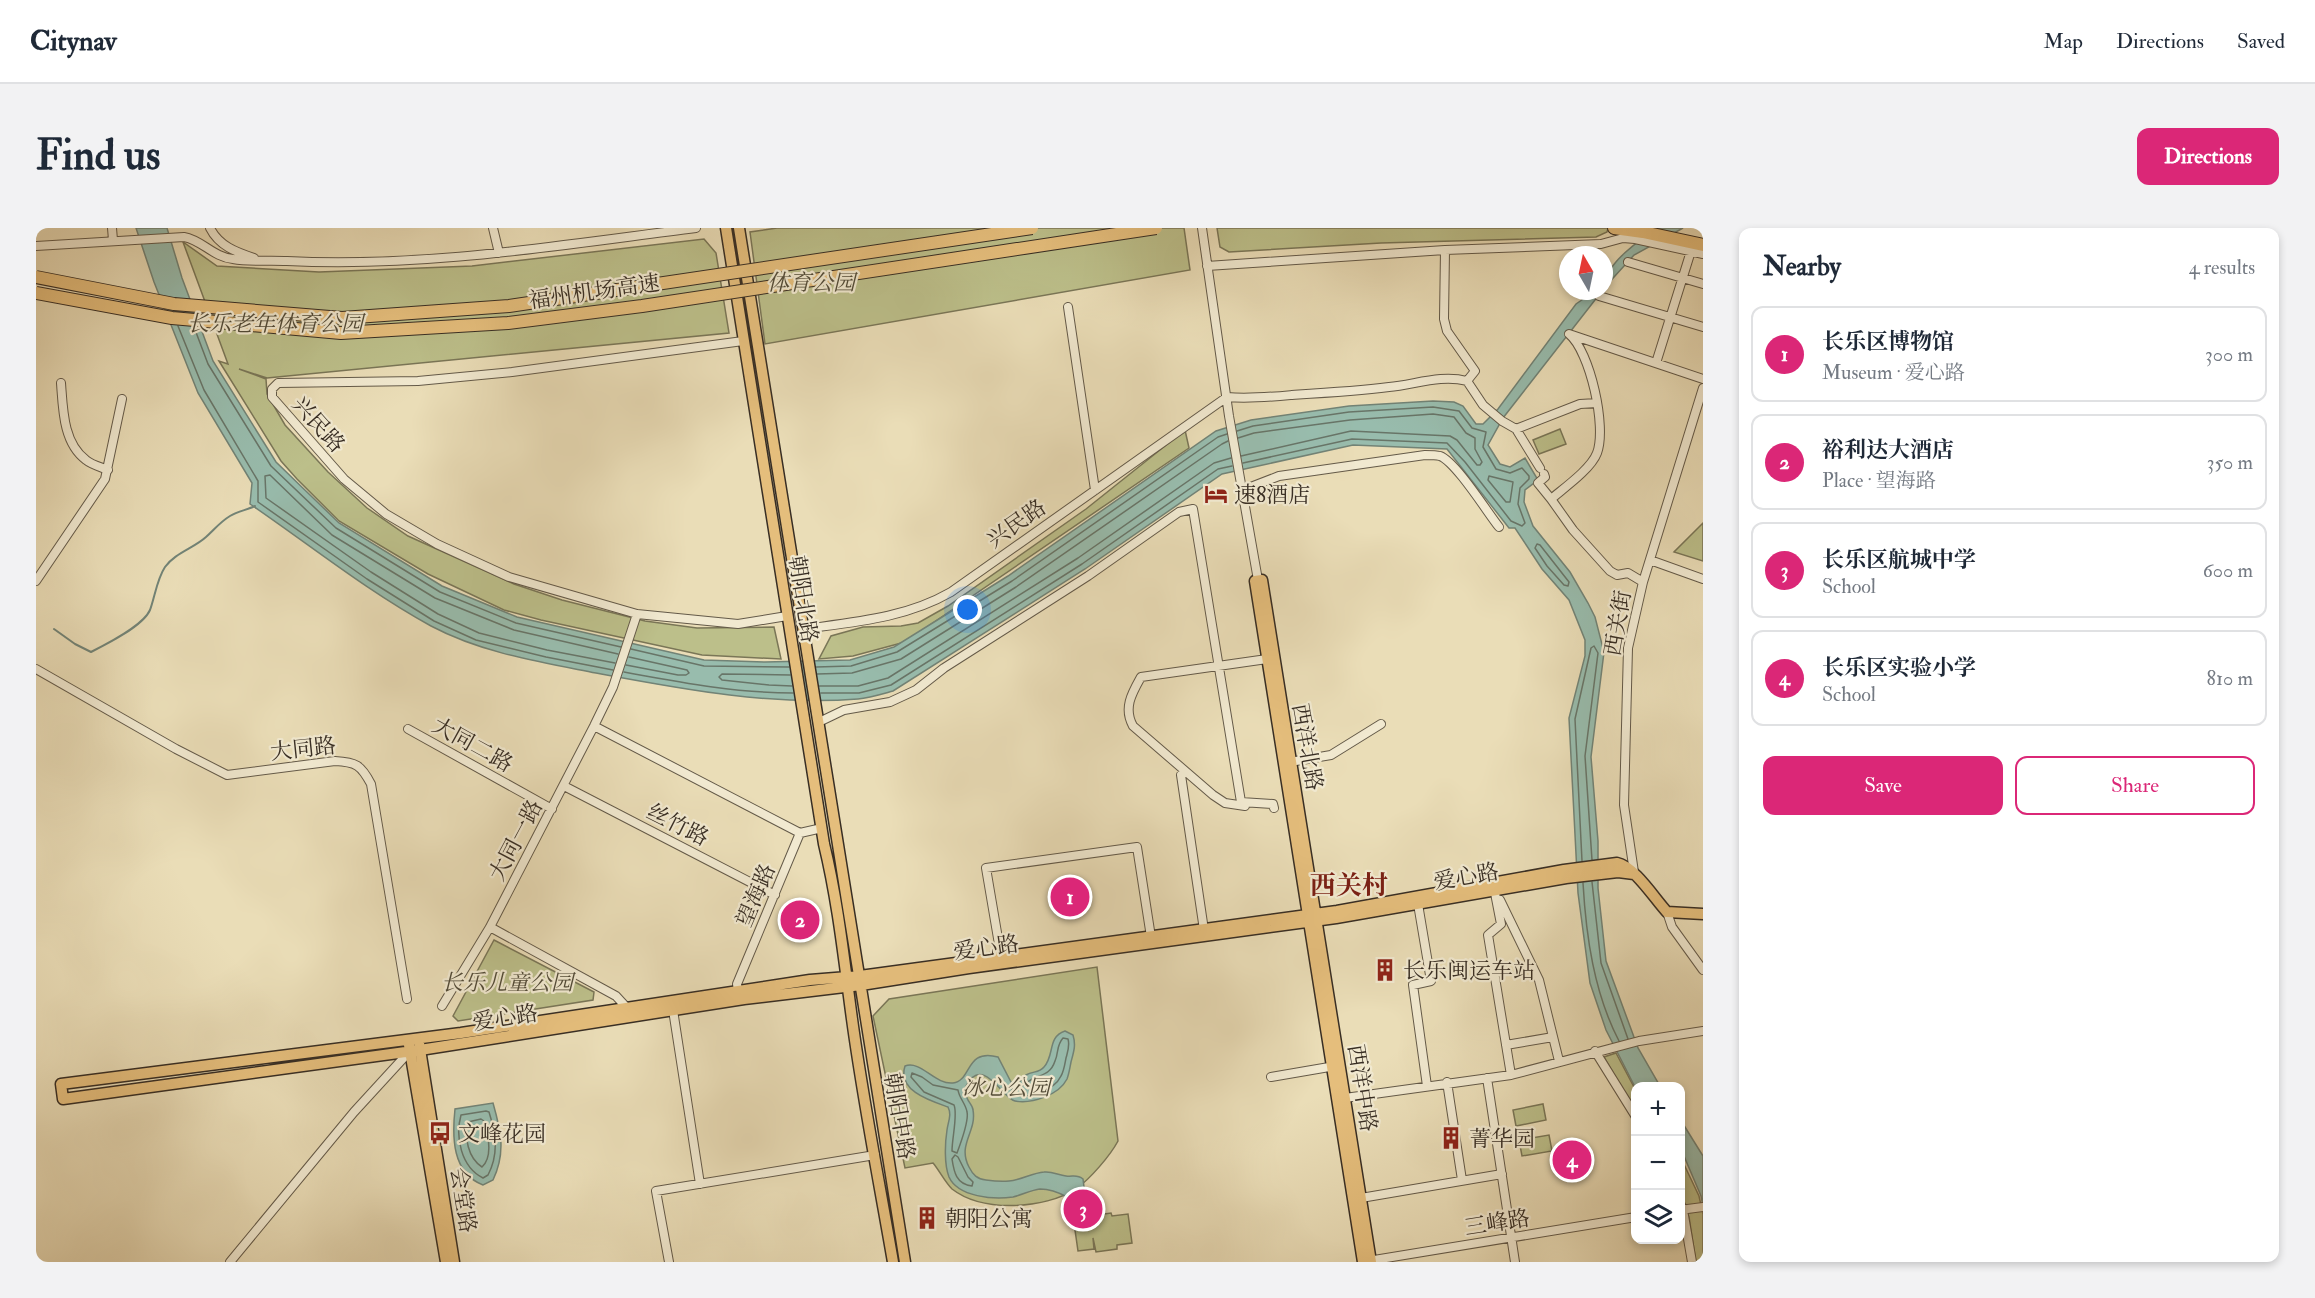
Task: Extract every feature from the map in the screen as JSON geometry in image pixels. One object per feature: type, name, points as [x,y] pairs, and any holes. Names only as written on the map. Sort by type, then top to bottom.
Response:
[{"type":"highway","name":"福州机场高速","points":[[36,277],[174,304],[342,318],[509,306],[1032,228]]},
{"type":"highway","name":"福州机场高速","points":[[36,293],[172,318],[341,333],[508,323],[642,306],[1156,228]]},
{"type":"highway","points":[[1614,228],[1703,244]]},
{"type":"main road","name":"朝阳北路","points":[[726,228],[822,828],[854,981]]},
{"type":"main road","name":"朝阳北路","points":[[739,228],[817,707],[854,981]]},
{"type":"main road","name":"西洋北路","points":[[1258,580],[1267,659],[1313,918]]},
{"type":"main road","name":"西洋北路","points":[[1258,580],[1290,762],[1313,918]]},
{"type":"main road","name":"爱心路","points":[[1494,887],[1418,904],[969,968],[854,981],[738,991],[413,1039],[61,1084],[63,1099],[415,1050],[854,981],[1000,956],[1313,918],[1565,874],[1617,867],[1635,874]]},
{"type":"main road","points":[[1635,874],[1667,912],[1703,914]]},
{"type":"main road","name":"西洋中路","points":[[1313,918],[1367,1262]]},
{"type":"main road","name":"朝阳中路","points":[[854,981],[882,1123],[905,1262]]},
{"type":"main road","name":"朝阳中路","points":[[854,981],[852,1018],[892,1262]]},
{"type":"main road","name":"会堂路","points":[[413,1039],[454,1262]]},
{"type":"main road","name":"会堂路","points":[[415,1050],[446,1262]]},
{"type":"main road","name":"西洋中路","points":[[1335,1066],[1345,1098],[1361,1198],[1367,1262]]},
{"type":"main road","points":[[870,1125],[882,1123]]},
{"type":"street","points":[[112,228],[113,240]]},
{"type":"street","points":[[210,228],[217,240],[224,245],[263,260]]},
{"type":"street","points":[[493,228],[499,253]]},
{"type":"street","points":[[36,246],[184,237],[195,238],[208,250],[237,260],[357,263],[499,253],[696,228]]},
{"type":"street","points":[[1202,228],[1227,397],[1243,398],[1380,388],[1444,378],[1467,381]]},
{"type":"street","points":[[1207,266],[1445,250],[1601,244],[1623,238],[1703,254]]},
{"type":"street","points":[[1445,250],[1444,319],[1447,331],[1475,371],[1467,381]]},
{"type":"street","points":[[1656,363],[1691,251]]},
{"type":"street","points":[[1628,262],[1703,284]]},
{"type":"street","points":[[1613,300],[1703,327]]},
{"type":"street","points":[[1068,307],[1095,490]]},
{"type":"street","points":[[1551,499],[1587,466],[1597,453],[1599,436],[1593,380],[1578,340],[1569,334],[1703,379]]},
{"type":"street","name":"兴民路","points":[[743,341],[512,372],[418,381],[278,383],[272,388],[272,397],[337,471],[386,514],[437,544],[509,577],[637,614],[738,624],[787,616]]},
{"type":"street","points":[[1467,381],[1473,393],[1489,411],[1516,429],[1545,477],[1538,483],[1573,530],[1610,571],[1617,575],[1628,573],[1643,582]]},
{"type":"street","points":[[61,383],[64,420],[74,447],[86,460],[108,470]]},
{"type":"street","name":"西关街","points":[[1635,874],[1631,861],[1624,805],[1628,648],[1643,582],[1703,388]]},
{"type":"street","name":"兴民路","points":[[804,629],[883,618],[932,603],[951,592],[1227,397]]},
{"type":"street","name":"西洋北路","points":[[1227,397],[1258,580]]},
{"type":"street","points":[[36,581],[93,499],[108,470],[122,399]]},
{"type":"street","points":[[1516,429],[1580,404],[1597,403]]},
{"type":"street","points":[[1242,490],[1279,476],[1425,454],[1440,456],[1464,480],[1499,527]]},
{"type":"street","points":[[819,722],[844,710],[890,702],[916,690],[944,668],[1088,576],[1179,512],[1193,509],[1241,802],[1273,804],[1274,808]]},
{"type":"street","points":[[1650,560],[1703,579]]},
{"type":"street","name":"大同一路","points":[[442,1006],[490,927],[594,726],[613,687],[637,614]]},
{"type":"street","points":[[1267,659],[1141,677],[1128,703],[1128,718],[1133,726],[1225,803],[1274,808],[1292,807]]},
{"type":"street","name":"大同路","points":[[36,669],[227,775],[335,761],[351,762],[364,770],[371,783],[407,999]]},
{"type":"street","points":[[1290,762],[1331,755],[1382,724]]},
{"type":"street","points":[[594,726],[800,833],[822,828]]},
{"type":"street","name":"大同二路","points":[[408,729],[552,809]]},
{"type":"street","points":[[1181,775],[1204,930]]},
{"type":"street","name":"丝竹路","points":[[564,786],[776,895]]},
{"type":"street","name":"望海路","points":[[738,991],[737,984],[800,833]]},
{"type":"street","points":[[1000,956],[986,868],[1137,848],[1151,937]]},
{"type":"street","points":[[1494,887],[1539,980],[1559,1061]]},
{"type":"street","points":[[1494,887],[1501,924],[1488,935],[1511,1075]]},
{"type":"street","points":[[1418,904],[1431,981],[1413,985],[1427,1086]]},
{"type":"street","points":[[1667,912],[1672,927],[1703,970]]},
{"type":"street","points":[[490,927],[616,996],[628,1009]]},
{"type":"street","points":[[673,1010],[700,1184]]},
{"type":"street","points":[[1345,1098],[1447,1082],[1511,1075],[1595,1051],[1639,1041],[1703,1031]]},
{"type":"street","points":[[1506,1045],[1554,1037]]},
{"type":"street","points":[[230,1262],[354,1112],[415,1050]]},
{"type":"street","points":[[1595,1051],[1631,1110]]},
{"type":"street","points":[[1271,1077],[1335,1066]]},
{"type":"street","points":[[1487,1078],[1515,1262]]},
{"type":"street","points":[[1447,1082],[1462,1180]]},
{"type":"street","points":[[669,1262],[656,1191],[875,1155]]},
{"type":"street","points":[[1361,1198],[1502,1174]]},
{"type":"street","points":[[1685,1208],[1703,1207]]},
{"type":"street","name":"三峰路","points":[[1367,1262],[1631,1218]]},
{"type":"street","points":[[1685,1228],[1692,1262]]},
{"type":"green space","name":"体育公园","points":[[777,228],[1184,228],[1190,270],[765,344],[750,232]]},
{"type":"green space","points":[[1217,228],[1608,228],[1607,232],[1596,237],[1381,243],[1229,252],[1220,247]]},
{"type":"green space","name":"长乐老年体育公园","points":[[704,239],[716,253],[729,333],[267,378],[239,369],[266,379],[267,394],[285,425],[328,472],[367,508],[408,536],[514,584],[562,600],[645,621],[697,628],[774,627],[781,659],[702,655],[504,610],[428,574],[339,521],[281,461],[219,361],[228,364],[183,242],[217,266],[319,272],[472,266]]},
{"type":"green space","points":[[1560,429],[1566,444],[1539,454],[1533,440]]},
{"type":"green space","points":[[1185,430],[1189,448],[905,642],[853,656],[819,659],[831,636],[863,627],[918,623],[948,606],[1086,509]]},
{"type":"green space","points":[[1703,523],[1703,561],[1674,552]]},
{"type":"green space","name":"长乐儿童公园","points":[[494,940],[594,992],[593,1000],[458,1021],[453,1016]]},
{"type":"green space","name":"冰心公园","points":[[1097,967],[1118,1141],[1093,1173],[1076,1189],[1063,1196],[1014,1206],[996,1205],[965,1197],[952,1189],[933,1163],[905,1168],[873,1016],[889,999]]},
{"type":"green space","points":[[1616,1053],[1631,1082],[1631,1104],[1604,1057]]},
{"type":"green space","points":[[1543,1104],[1546,1120],[1516,1126],[1513,1110]]},
{"type":"green space","points":[[1549,1135],[1552,1151],[1522,1156],[1519,1140]]},
{"type":"green space","points":[[1685,1167],[1699,1196],[1703,1214],[1703,1262],[1696,1262],[1689,1217],[1685,1206]]},
{"type":"green space","points":[[1111,1213],[1112,1216],[1128,1214],[1132,1243],[1117,1245],[1117,1249],[1096,1252],[1093,1238],[1094,1249],[1078,1251],[1074,1223],[1090,1220],[1090,1216]]},
{"type":"water","points":[[136,228],[167,228],[182,278],[213,361],[276,462],[339,523],[442,586],[517,617],[704,660],[765,662],[850,660],[894,647],[1008,576],[1216,431],[1251,420],[1349,406],[1433,401],[1454,402],[1463,406],[1476,424],[1483,424],[1498,409],[1576,304],[1582,300],[1595,300],[1503,418],[1488,445],[1500,464],[1510,467],[1525,458],[1538,480],[1525,490],[1524,502],[1533,526],[1570,572],[1595,617],[1604,652],[1591,757],[1598,841],[1598,888],[1606,961],[1638,1048],[1658,1082],[1632,1082],[1606,1030],[1590,983],[1578,893],[1569,718],[1585,656],[1585,640],[1569,600],[1542,569],[1515,528],[1509,528],[1447,449],[1353,445],[1222,474],[1085,569],[893,691],[858,699],[825,701],[726,695],[661,685],[512,656],[450,635],[384,598],[250,504],[252,483],[198,393],[154,282]]},
{"type":"water","points":[[1660,228],[1683,228],[1634,255],[1613,278],[1613,266],[1643,238]]},
{"type":"water","points":[[1065,1031],[1073,1035],[1074,1051],[1067,1079],[1052,1094],[1037,1100],[1015,1101],[986,1076],[972,1077],[965,1089],[973,1109],[973,1118],[965,1151],[969,1167],[978,1178],[1009,1181],[1047,1172],[1079,1177],[1083,1179],[1084,1187],[1067,1197],[1054,1191],[1040,1189],[1013,1197],[996,1198],[977,1196],[960,1189],[949,1177],[946,1166],[945,1153],[950,1116],[948,1107],[917,1094],[906,1082],[905,1066],[917,1066],[946,1083],[953,1083],[963,1077],[974,1061],[987,1055],[998,1057],[1011,1082],[1019,1082],[1026,1075],[1044,1067],[1053,1042],[1059,1034]]},
{"type":"water","points":[[493,1103],[500,1133],[500,1161],[493,1180],[483,1185],[465,1172],[456,1153],[455,1109]]},
{"type":"water","points":[[1685,1127],[1703,1156],[1703,1206],[1685,1158]]},
{"type":"waterway","points":[[54,629],[91,652],[124,634],[140,622],[150,610],[160,577],[169,562],[201,541],[230,516],[255,506]]},
{"type":"place","name":"速8酒店","points":[[1216,494]]},
{"type":"place","name":"长乐区博物馆","points":[[1070,897]]},
{"type":"place","name":"裕利达大酒店","points":[[800,920]]},
{"type":"place","name":"长乐闽运车站","points":[[1385,970]]},
{"type":"place","name":"文峰花园","points":[[440,1133]]},
{"type":"place","name":"菁华园","points":[[1451,1138]]},
{"type":"place","name":"长乐区实验小学","points":[[1572,1160]]},
{"type":"place","name":"长乐区航城中学","points":[[1083,1209]]},
{"type":"place","name":"朝阳公寓","points":[[927,1218]]},
{"type":"district","name":"西关村","points":[[1349,885]]}]
